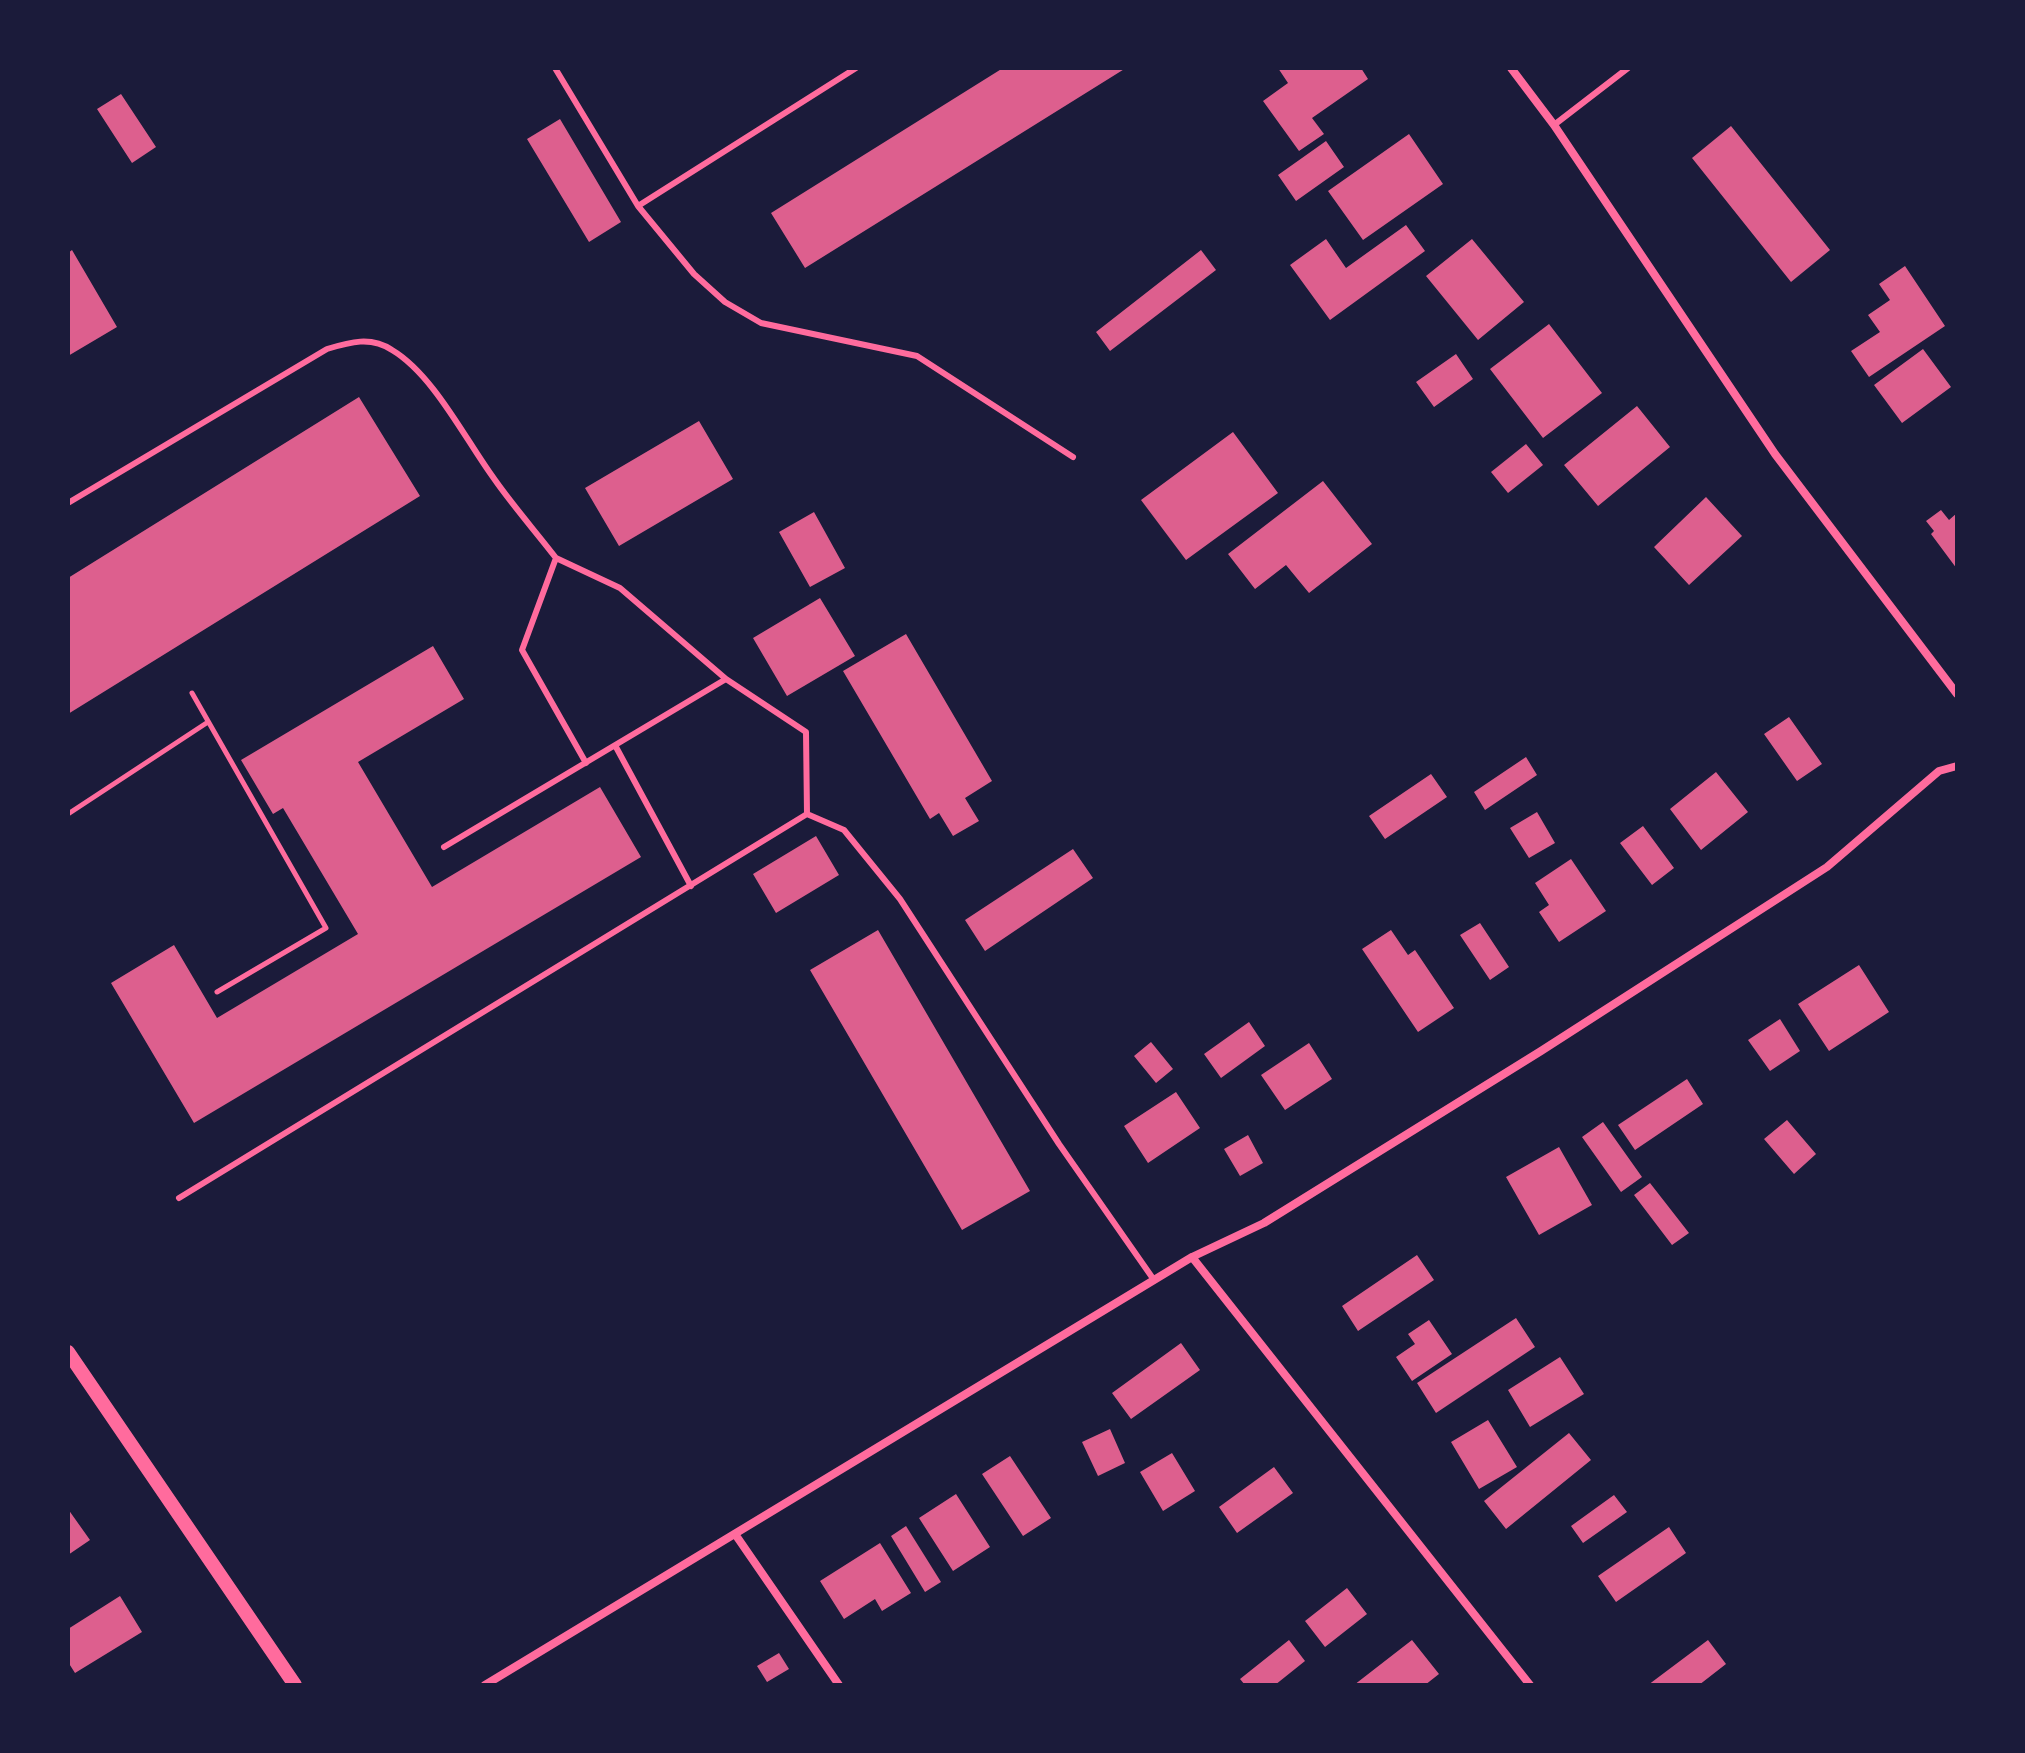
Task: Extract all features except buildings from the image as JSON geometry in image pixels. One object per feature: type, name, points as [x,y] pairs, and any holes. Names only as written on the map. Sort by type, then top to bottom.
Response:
[{"type":"street","points":[[1511,68],[1554,125],[1775,454],[1957,694]]},
{"type":"street","points":[[485,1685],[1192,1257],[1264,1223],[1554,1043],[1827,867],[1939,771],[1957,766]]},
{"type":"street","points":[[1192,1257],[1530,1685]]},
{"type":"street","points":[[68,1352],[295,1685]]},
{"type":"street","points":[[735,1534],[839,1685]]},
{"type":"lane","points":[[555,68],[638,206],[694,274],[725,302],[761,323],[917,356],[1073,457]]},
{"type":"lane","points":[[638,206],[856,68]]},
{"type":"lane","points":[[1554,125],[1628,68]]},
{"type":"lane","points":[[68,503],[327,349],[356,341],[375,343],[393,350],[416,371],[445,406],[495,480],[556,558],[620,588],[726,679],[806,732],[807,814]]},
{"type":"lane","points":[[556,558],[522,650],[586,763]]},
{"type":"lane","points":[[444,847],[726,679]]},
{"type":"lane","points":[[616,747],[691,886]]},
{"type":"lane","points":[[179,1198],[807,814]]},
{"type":"lane","points":[[807,814],[844,830],[900,899],[1059,1144],[1154,1280]]},
{"type":"path","points":[[192,693],[326,928],[217,992]]},
{"type":"path","points":[[68,814],[208,722]]}]
